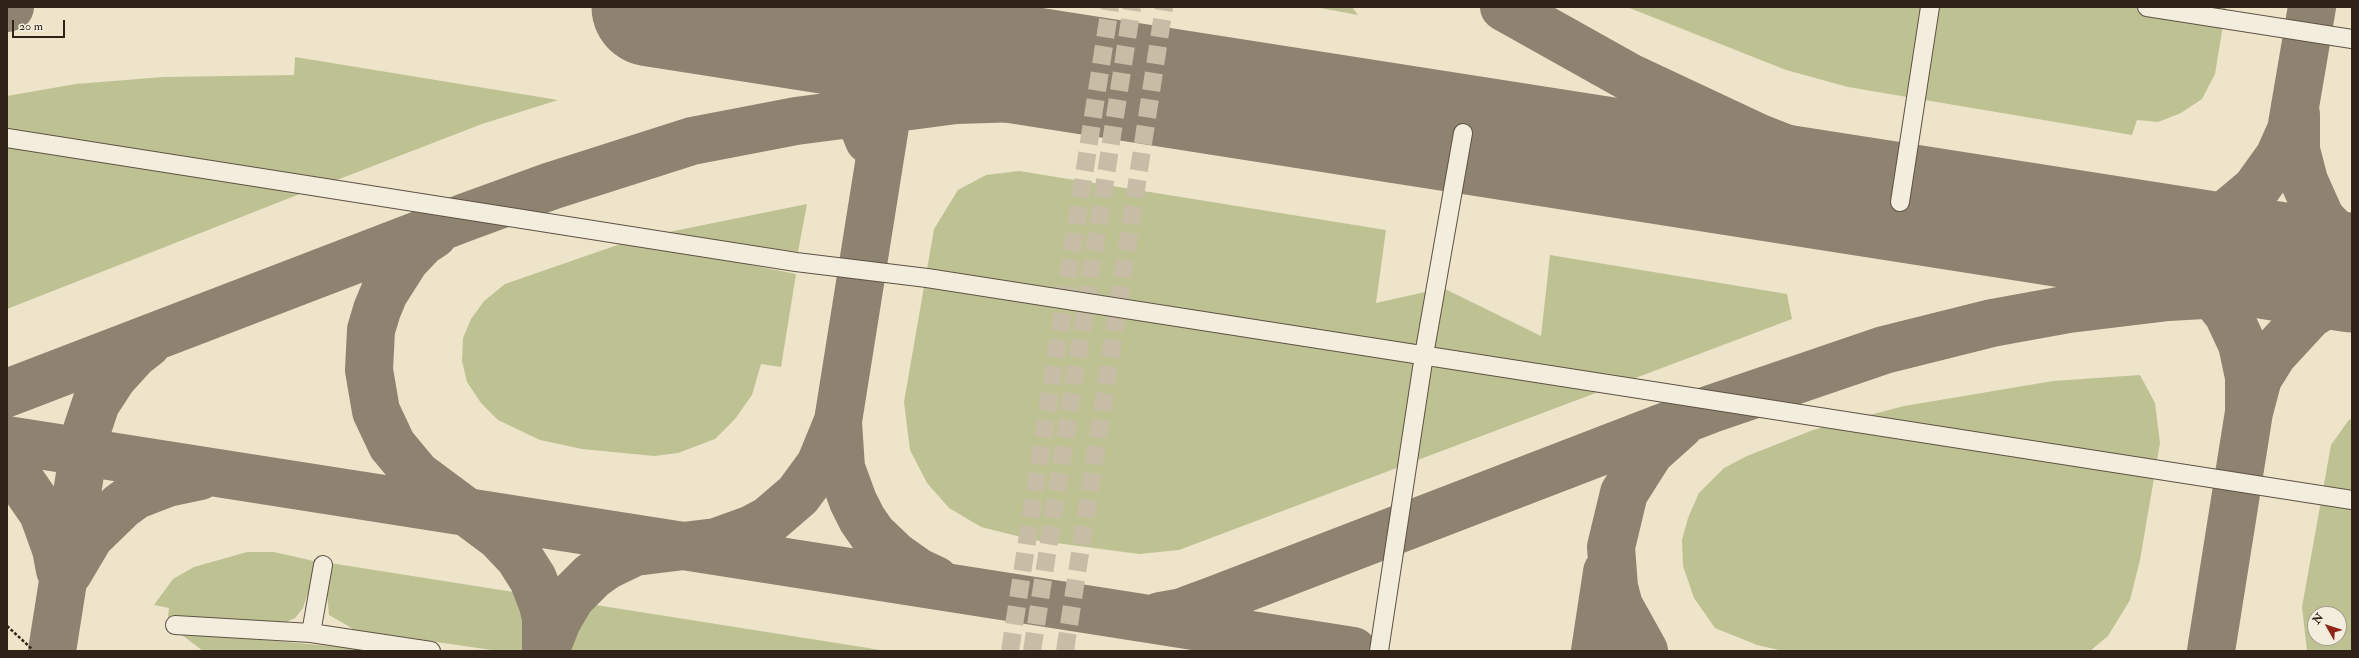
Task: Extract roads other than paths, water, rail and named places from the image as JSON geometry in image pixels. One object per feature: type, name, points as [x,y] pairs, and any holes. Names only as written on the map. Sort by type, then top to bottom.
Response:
[{"type":"lane","points":[[1900,202],[1930,7]]},
{"type":"lane","points":[[2147,7],[2352,39]]},
{"type":"lane","points":[[1379,651],[1424,355],[1463,134]]},
{"type":"lane","points":[[7,138],[796,262],[927,278],[2352,500]]},
{"type":"lane","points":[[311,633],[323,564]]},
{"type":"lane","points":[[175,624],[311,633],[431,651]]},
{"type":"tunnel","points":[[1010,651],[1110,7]]},
{"type":"tunnel","points":[[1032,651],[1132,7]]},
{"type":"tunnel","points":[[1065,651],[1164,7]]}]
